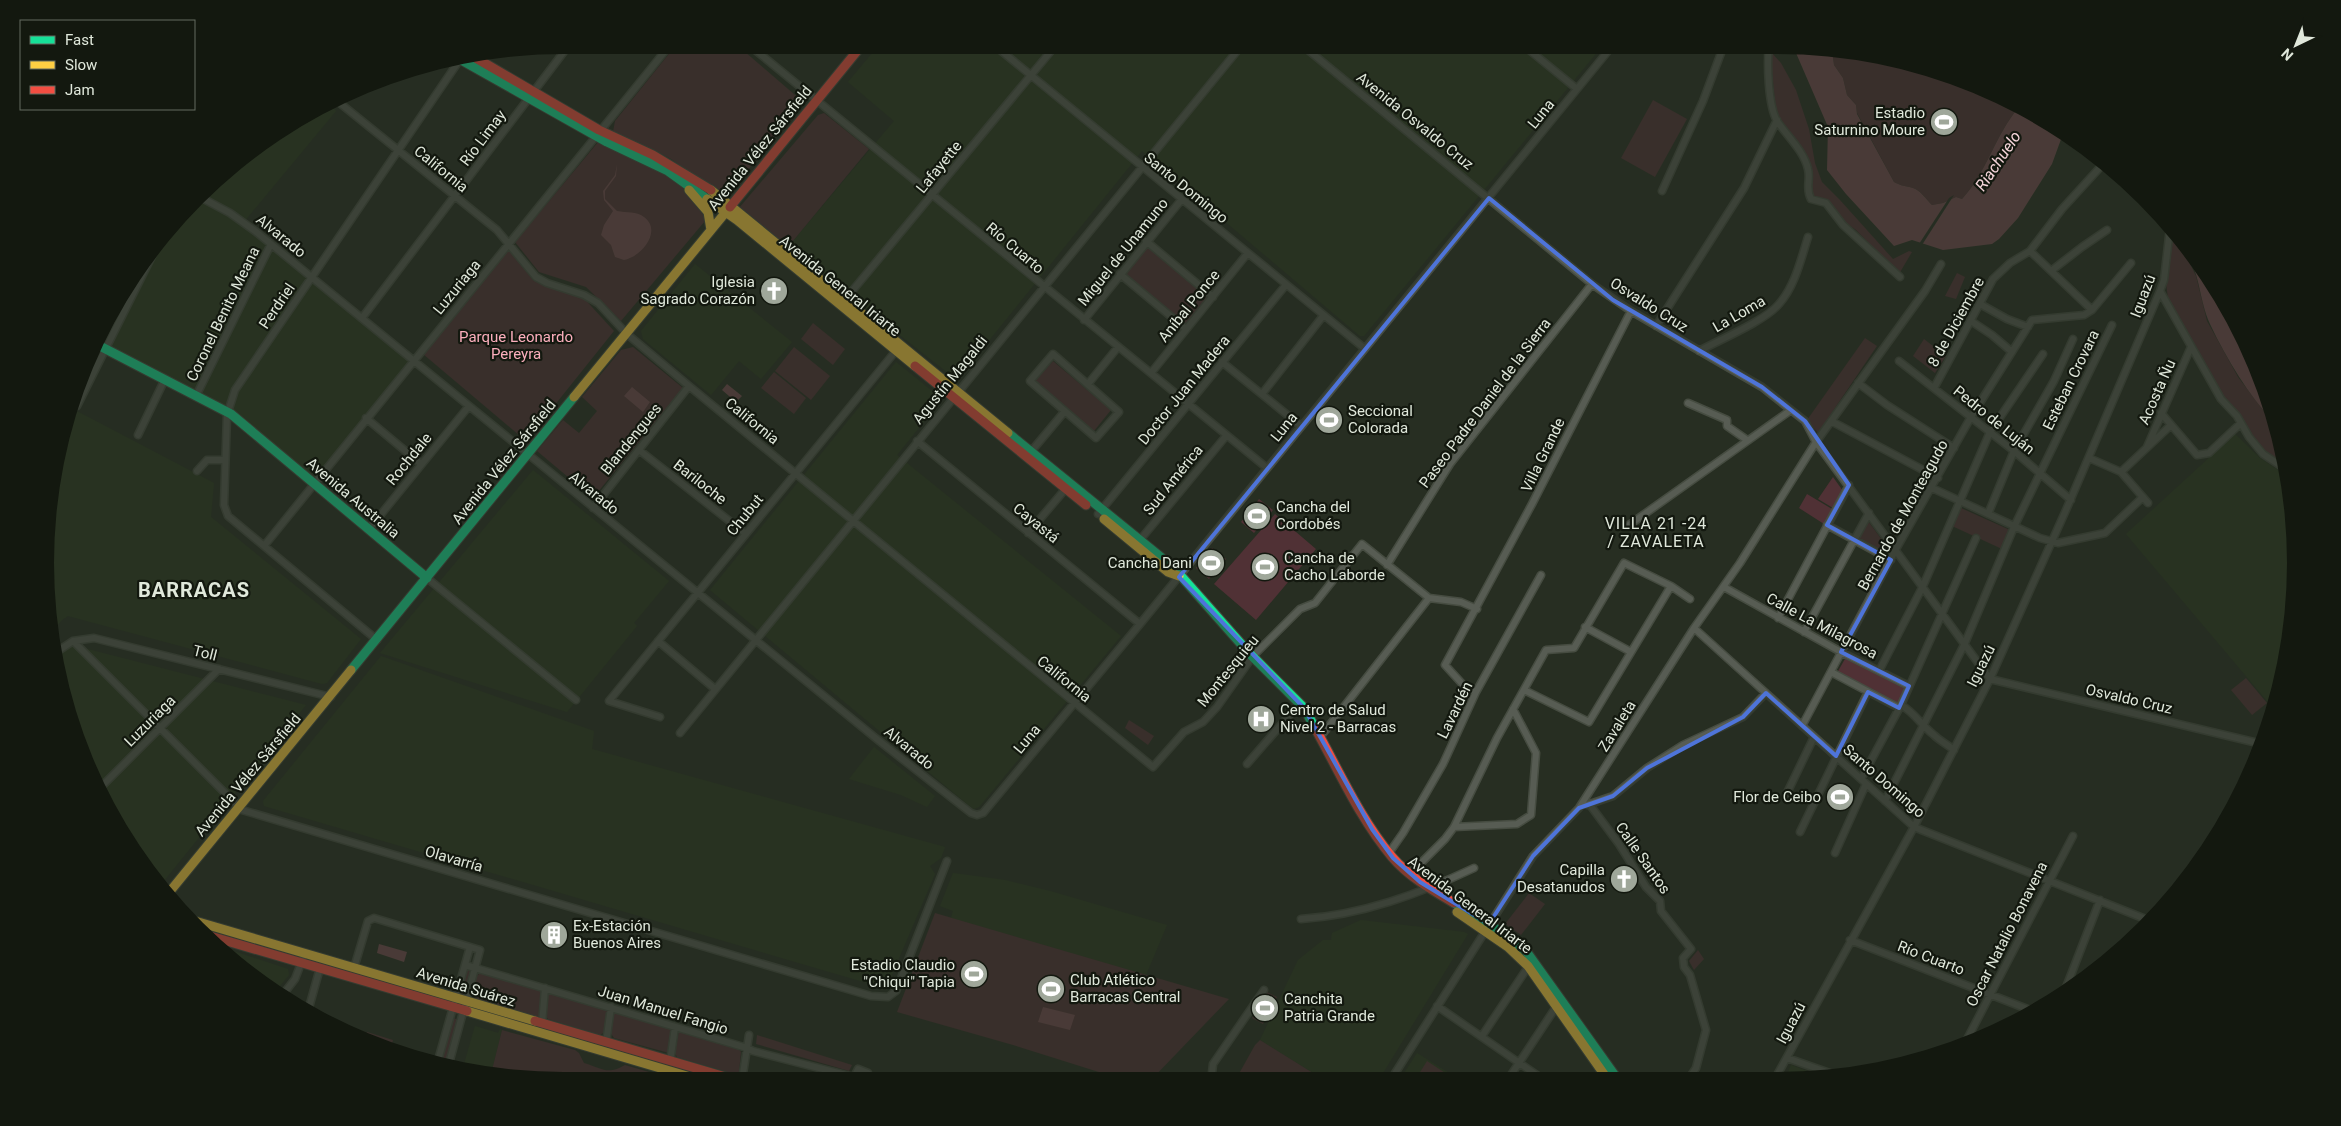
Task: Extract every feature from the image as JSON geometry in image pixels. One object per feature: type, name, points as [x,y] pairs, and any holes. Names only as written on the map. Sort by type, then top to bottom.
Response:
[{"type":"main road","name":"Avenida Vélez Sársfield","points":[[172,889],[855,54]]},
{"type":"main road","name":"Avenida General Iriarte","points":[[473,62],[729,208]]},
{"type":"main road","name":"Avenida General Iriarte","points":[[597,133],[662,160],[708,188],[729,208],[1100,512],[1168,572],[1179,577]]},
{"type":"main road","points":[[668,172],[691,191],[705,207],[710,217],[711,230]]},
{"type":"main road","name":"Avenida Australia","points":[[102,347],[228,411],[427,578]]},
{"type":"main road","name":"Avenida General Iriarte","points":[[1100,512],[1140,540],[1172,567],[1179,577],[1253,656],[1300,703],[1321,736],[1372,829],[1389,853],[1428,890]]},
{"type":"main road","name":"Avenida General Iriarte","points":[[1372,829],[1375,840],[1388,860],[1406,877],[1521,946],[1603,1072]]},
{"type":"main road","name":"Avenida Suárez","points":[[204,924],[354,968],[465,1006],[678,1072]]},
{"type":"main road","name":"Avenida Suárez","points":[[220,939],[320,968],[454,1002]]},
{"type":"main road","name":"Avenida General Iriarte","points":[[1559,1003],[1612,1072]]},
{"type":"main road","name":"Avenida Suárez","points":[[465,1006],[542,1024],[707,1072]]},
{"type":"street","name":"Río Limay","points":[[362,318],[562,54]]},
{"type":"street","name":"Luzuriaga","points":[[264,546],[663,54]]},
{"type":"street","name":"Río Cuarto","points":[[760,54],[1266,468]]},
{"type":"street","name":"Santo Domingo","points":[[1005,54],[1285,286],[1364,348]]},
{"type":"street","name":"Lafayette","points":[[843,302],[1049,54]]},
{"type":"street","name":"Agustín Magaldi","points":[[680,733],[1235,54]]},
{"type":"street","name":"Avenida Osvaldo Cruz","points":[[1313,54],[1489,198]]},
{"type":"street","points":[[1534,54],[1577,89]]},
{"type":"street","name":"Luna","points":[[971,812],[977,815],[982,813],[1074,704],[1606,54]]},
{"type":"street","points":[[1662,191],[1703,101],[1721,54]]},
{"type":"street","points":[[1768,54],[1773,112],[1804,159],[1809,171],[1807,191],[1811,199],[1826,203],[1843,225],[1900,277]]},
{"type":"street","name":"Perdriel","points":[[264,546],[228,516],[224,504],[228,411],[235,390],[455,66]]},
{"type":"street","name":"California","points":[[342,104],[455,196],[509,243],[538,279],[594,301],[627,334],[689,386],[1153,767]]},
{"type":"street","points":[[1656,326],[1744,188],[1777,120]]},
{"type":"street","name":"8 de Diciembre","points":[[1934,388],[1998,274],[2030,252],[2062,208],[2100,168]]},
{"type":"street","name":"Osvaldo Cruz","points":[[1489,198],[1592,284],[1631,311],[1762,388],[1805,421],[1816,442]]},
{"type":"street","name":"Miguel de Unamuno","points":[[1084,320],[1146,241],[1182,199]]},
{"type":"street","name":"Alvarado","points":[[206,200],[235,216],[272,244],[593,508],[971,812]]},
{"type":"street","points":[[2051,271],[2082,246],[2107,230]]},
{"type":"street","name":"La Loma","points":[[1698,351],[1768,314],[1779,305],[1789,289],[1808,237]]},
{"type":"street","name":"Iguazú","points":[[1779,1072],[1914,827],[1990,679],[2071,500],[2160,291],[2164,280],[2170,238]]},
{"type":"street","points":[[1146,241],[1213,297]]},
{"type":"street","name":"Coronel Benito Meana","points":[[196,396],[272,244]]},
{"type":"street","points":[[2030,252],[2092,310],[2131,263]]},
{"type":"street","name":"Aníbal Ponce","points":[[1151,374],[1247,254]]},
{"type":"street","name":"Zavaleta","points":[[1396,1072],[1533,856],[1579,808],[1694,628],[1724,587],[1816,442],[1925,291],[1941,264]]},
{"type":"street","points":[[1120,274],[1186,329]]},
{"type":"street","points":[[82,395],[141,279]]},
{"type":"street","name":"Paseo Padre Daniel de la Sierra","points":[[1387,565],[1450,464],[1592,284]]},
{"type":"street","name":"Doctor Juan Madera","points":[[1100,512],[1285,286]]},
{"type":"street","points":[[2160,291],[2221,399],[2263,454],[2277,463]]},
{"type":"street","points":[[1980,304],[2006,319],[2028,327]]},
{"type":"street","name":"Bernardo de Monteagudo","points":[[1802,726],[1896,549],[1971,417],[2032,320],[2084,315],[2092,310]]},
{"type":"street","name":"Villa Grande","points":[[1476,692],[1466,688],[1445,665],[1477,609],[1631,311]]},
{"type":"street","points":[[1262,394],[1324,316]]},
{"type":"street","points":[[1971,322],[1992,335],[2012,352]]},
{"type":"street","name":"Esteban Crovara","points":[[1885,800],[1965,643],[2014,526],[2112,325]]},
{"type":"street","points":[[1988,514],[2014,451],[2054,381],[2073,340]]},
{"type":"street","name":"Chubut","points":[[660,717],[609,701],[899,347]]},
{"type":"street","points":[[1088,384],[1118,347]]},
{"type":"street","name":"Acosta Ñu","points":[[2147,447],[2191,347]]},
{"type":"street","points":[[1053,354],[1088,384],[1119,412],[1096,438],[1030,381],[1053,354]]},
{"type":"street","points":[[1879,670],[1923,586],[1990,432],[2043,354]]},
{"type":"street","name":"Pedro de Luján","points":[[1900,361],[2014,451],[2071,500]]},
{"type":"street","points":[[1222,362],[1301,426]]},
{"type":"street","points":[[138,435],[165,379]]},
{"type":"street","points":[[1858,383],[1887,405],[1954,448]]},
{"type":"street","name":"Blandengues","points":[[593,508],[689,386]]},
{"type":"street","points":[[1688,403],[1726,420],[1728,426],[1747,440]]},
{"type":"street","name":"Rochdale","points":[[369,529],[469,406]]},
{"type":"street","points":[[1629,525],[1790,410]]},
{"type":"street","points":[[1029,454],[1065,411]]},
{"type":"street","points":[[2161,413],[2197,455],[2209,453],[2241,424]]},
{"type":"street","points":[[366,418],[421,464]]},
{"type":"street","points":[[1831,421],[1938,478]]},
{"type":"street","name":"Acosta Ñu","points":[[2121,472],[2171,425]]},
{"type":"street","name":"Sud América","points":[[1140,540],[1226,436]]},
{"type":"street","name":"Cayastá","points":[[917,441],[1140,624]]},
{"type":"street","points":[[1816,442],[1990,679]]},
{"type":"street","name":"Bariloche","points":[[639,450],[746,534]]},
{"type":"street","points":[[2089,458],[2121,472],[2148,503]]},
{"type":"street","points":[[197,471],[207,460],[225,460]]},
{"type":"street","points":[[1778,618],[1849,485]]},
{"type":"street","points":[[1028,532],[1068,486]]},
{"type":"street","points":[[1932,488],[2014,526],[2058,543],[2105,533],[2143,497]]},
{"type":"street","points":[[1804,632],[1869,513]]},
{"type":"street","points":[[1827,525],[1890,560]]},
{"type":"street","points":[[1835,853],[1864,781],[1943,614],[1976,538]]},
{"type":"street","name":"Montesquieu","points":[[1153,767],[1184,732],[1203,722],[1253,656],[1300,609],[1315,603],[1362,544],[1387,565]]},
{"type":"street","points":[[264,546],[377,640]]},
{"type":"street","points":[[1410,874],[1445,839],[1454,827],[1546,650],[1574,648],[1624,563],[1671,586],[1690,598]]},
{"type":"street","points":[[1387,565],[1429,598],[1461,602],[1477,609]]},
{"type":"street","name":"Lavardén","points":[[1389,853],[1404,833],[1443,764],[1476,692],[1541,575]]},
{"type":"street","name":"Avenida Australia","points":[[427,578],[576,700]]},
{"type":"street","points":[[1524,690],[1589,722],[1671,586]]},
{"type":"street","name":"Calle La Milagrosa","points":[[1724,587],[1841,652],[1909,686]]},
{"type":"street","points":[[1321,736],[1429,598]]},
{"type":"street","points":[[1585,627],[1632,652]]},
{"type":"street","name":"Santo Domingo","points":[[1694,628],[1914,827],[2143,918]]},
{"type":"street","name":"Toll","points":[[73,641],[94,638],[330,696]]},
{"type":"street","points":[[62,649],[73,641]]},
{"type":"street","name":"Olavarría","points":[[73,641],[238,808],[861,994],[877,998],[888,998],[898,987],[947,861]]},
{"type":"street","points":[[658,641],[715,688]]},
{"type":"street","name":"Luzuriaga","points":[[104,784],[219,669]]},
{"type":"street","points":[[1831,672],[1868,692],[1908,709],[1923,726],[1954,750]]},
{"type":"street","name":"Osvaldo Cruz","points":[[1990,679],[2254,742]]},
{"type":"street","points":[[1800,832],[1868,692]]},
{"type":"street","points":[[1579,808],[1613,796],[1647,768],[1682,745],[1743,718],[1766,693]]},
{"type":"street","points":[[1247,764],[1300,703]]},
{"type":"street","points":[[1454,827],[1517,824],[1531,815],[1536,753],[1514,709]]},
{"type":"street","points":[[1786,795],[1814,737]]},
{"type":"street","name":"Calle Santos","points":[[1590,805],[1619,844],[1646,886],[1660,901],[1661,911],[1691,949],[1682,958],[1684,967],[1690,975],[1706,1030],[1693,1072]]},
{"type":"street","name":"Oscar Natalio Bonavena","points":[[1970,1034],[2073,836]]},
{"type":"street","points":[[1301,919],[1343,914],[1428,890],[1474,868]]},
{"type":"street","points":[[2069,981],[2100,900]]},
{"type":"street","points":[[354,968],[368,921],[374,918],[480,950],[450,1059]]},
{"type":"street","name":"Río Cuarto","points":[[1850,940],[2025,1008]]},
{"type":"street","points":[[439,1057],[470,947]]},
{"type":"street","points":[[286,990],[295,979],[305,953]]},
{"type":"street","points":[[1482,1036],[1531,963]]},
{"type":"street","name":"Juan Manuel Fangio","points":[[465,965],[675,1026],[747,1048],[753,1052],[828,1072]]},
{"type":"street","points":[[310,1005],[320,968]]},
{"type":"street","points":[[542,1024],[546,988]]},
{"type":"street","points":[[1214,1072],[1213,1064],[1264,990]]},
{"type":"street","points":[[1513,1072],[1559,1003]]},
{"type":"street","points":[[1437,1006],[1506,1052],[1532,1072]]},
{"type":"street","points":[[606,1043],[610,1007]]},
{"type":"street","points":[[670,1062],[675,1026]]},
{"type":"street","points":[[743,1072],[749,1035]]},
{"type":"street","points":[[1787,1058],[1823,1070]]},
{"type":"highlighted area","points":[[1489,198],[1613,300],[1762,387],[1805,421],[1849,485],[1827,525],[1891,560],[1841,652],[1909,686],[1899,708],[1868,692],[1836,756],[1766,693],[1743,717],[1647,768],[1613,796],[1579,808],[1533,856],[1489,924],[1420,882],[1393,858],[1372,829],[1304,708],[1179,577]]},
{"type":"shaded area","points":[[871,54],[1596,54],[1364,336],[1360,336],[1142,151],[957,380],[788,247],[894,121],[848,82]]},
{"type":"shaded area","points":[[333,108],[336,111],[243,223],[414,361],[316,478],[219,406],[102,346],[122,308],[140,280],[180,227],[203,203],[253,159],[308,122]]},
{"type":"shaded area","points":[[695,264],[792,342],[761,379],[739,361],[711,395],[643,339],[641,331]]},
{"type":"shaded area","points":[[896,362],[942,399],[897,455],[1121,636],[979,807],[973,809],[710,590]]},
{"type":"shaded area","points":[[77,411],[214,483],[211,517],[361,639],[327,683],[322,684],[68,616],[58,625],[54,563],[55,530],[64,464]]},
{"type":"shaded area","points":[[2235,434],[2260,458],[2278,470],[2286,530],[2286,596],[2283,629],[2268,702],[2126,534]]},
{"type":"shaded area","points":[[533,470],[669,581],[634,623],[637,626],[567,712],[380,653]]},
{"type":"shaded area","points":[[64,643],[306,705],[165,880],[122,818],[106,788],[81,727],[71,695],[61,646]]},
{"type":"shaded area","points":[[381,656],[594,731],[592,749],[945,847],[941,858],[930,866],[935,874],[891,977],[874,985],[264,806],[263,801]]},
{"type":"shaded area","points":[[874,747],[935,796],[927,807],[901,795],[849,779]]},
{"type":"shaded area","points":[[953,873],[1005,880],[1167,925],[1146,975],[951,918],[953,911],[940,906]]},
{"type":"shaded area","points":[[1361,920],[1468,934],[1384,1072],[1311,1072],[1260,1040],[1298,960],[1323,940],[1331,940],[1332,933]]},
{"type":"shaded area","points":[[233,951],[288,969],[289,975],[280,986]]},
{"type":"shaded area","points":[[475,1026],[498,1033],[500,1029],[502,1030],[493,1067],[465,1062]]},
{"type":"shaded area","points":[[1417,1053],[1447,1072],[1405,1072]]},
{"type":"shaded area","points":[[1791,1065],[1807,1071],[1788,1072]]},
{"type":"green space","points":[[669,54],[747,54],[802,101],[729,194],[723,196],[671,159],[613,132],[615,121]]},
{"type":"green space","points":[[1773,54],[1781,63],[1796,90],[1809,129],[1815,163],[1822,182],[1893,259],[1909,251],[1912,252],[1899,274],[1856,230],[1843,221],[1829,202],[1816,198],[1811,192],[1812,171],[1807,158],[1776,112],[1771,61]]},
{"type":"green space","points":[[1833,57],[1910,71],[1973,93],[2015,112],[2003,129],[1978,177],[1962,199],[1956,197],[1943,203],[1932,205],[1916,189],[1894,182],[1857,113],[1856,105],[1847,95],[1843,78],[1834,65]]},
{"type":"green space","points":[[1653,100],[1687,119],[1655,177],[1621,158]]},
{"type":"green space","points":[[824,113],[869,149],[788,247],[739,208],[818,115]]},
{"type":"green space","name":"Parque Leonardo Pereyra","points":[[599,141],[647,165],[682,186],[691,194],[706,216],[705,221],[621,321],[586,287],[539,272],[515,242]]},
{"type":"green space","points":[[2171,239],[2191,266],[2196,276],[2207,321],[2238,377],[2264,411],[2276,460],[2258,446],[2221,395],[2168,298],[2166,284]]},
{"type":"green space","points":[[1148,246],[1208,296],[1185,324],[1125,274]]},
{"type":"green space","name":"Parque Leonardo Pereyra","points":[[508,248],[533,280],[581,295],[614,331],[526,441],[423,354]]},
{"type":"green space","points":[[1957,273],[1965,277],[1956,299],[1945,296]]},
{"type":"green space","points":[[813,323],[845,349],[833,365],[801,339]]},
{"type":"green space","points":[[1865,338],[1877,346],[1818,433],[1807,420]]},
{"type":"green space","points":[[1924,339],[1946,356],[1935,373],[1913,356]]},
{"type":"green space","points":[[633,347],[683,388],[593,498],[537,451],[563,420],[579,433],[597,411],[582,397],[621,350]]},
{"type":"green space","points":[[794,347],[830,376],[811,400],[775,371]]},
{"type":"green space","points":[[1053,361],[1111,410],[1094,431],[1035,381]]},
{"type":"green space","points":[[774,372],[806,398],[794,414],[761,388]]},
{"type":"green space","points":[[1833,477],[1843,491],[1833,508],[1818,499]]},
{"type":"green space","points":[[1807,494],[1832,509],[1824,524],[1799,508]]},
{"type":"green space","name":"Cancha del Cordobés","points":[[1259,499],[1273,510],[1254,533],[1241,522]]},
{"type":"green space","points":[[1961,508],[2010,530],[2002,549],[1952,526]]},
{"type":"green space","name":"Cancha de Cacho Laborde","points":[[1275,514],[1316,549],[1256,620],[1214,584]]},
{"type":"green space","points":[[1868,521],[1891,552],[1888,557],[1858,540]]},
{"type":"green space","name":"Cancha Dani","points":[[1212,548],[1226,559],[1209,579],[1196,568]]},
{"type":"green space","points":[[1846,657],[1906,688],[1897,705],[1837,673]]},
{"type":"green space","points":[[2246,678],[2267,703],[2252,715],[2231,690]]},
{"type":"green space","points":[[1129,720],[1154,736],[1148,745],[1125,728]]},
{"type":"green space","points":[[1529,893],[1545,904],[1521,935],[1505,924]]},
{"type":"green space","name":"Club Atlético Barracas Central","points":[[935,913],[1229,999],[1159,1072],[1099,1072],[897,1012]]},
{"type":"green space","points":[[209,928],[287,952],[211,931]]},
{"type":"green space","points":[[1698,950],[1704,959],[1694,970],[1689,961]]},
{"type":"green space","points":[[310,959],[444,998],[444,999],[443,999]]},
{"type":"green space","points":[[467,969],[473,971],[465,997],[459,996]]},
{"type":"green space","points":[[481,972],[542,991],[540,1016],[533,1016],[476,999],[473,994],[477,976]]},
{"type":"green space","name":"Canchita Patria Grande","points":[[1267,992],[1277,997],[1263,1024],[1252,1018]]},
{"type":"green space","points":[[551,993],[608,1010],[606,1031],[600,1035],[548,1019],[545,1015],[547,996]]},
{"type":"green space","points":[[473,1007],[699,1072],[693,1072]]},
{"type":"green space","points":[[616,1011],[671,1028],[669,1053],[614,1038],[610,1032],[613,1014]]},
{"type":"green space","points":[[453,1018],[459,1020],[448,1059],[442,1057]]},
{"type":"green space","points":[[502,1030],[575,1050],[579,1053],[584,1063],[601,1069],[614,1070],[625,1065],[649,1072],[530,1071],[493,1067]]},
{"type":"green space","points":[[679,1031],[738,1048],[741,1052],[739,1072],[727,1072],[677,1057],[675,1053]]},
{"type":"green space","points":[[368,1033],[393,1040],[392,1042]]},
{"type":"green space","points":[[757,1035],[852,1065],[849,1071],[756,1044]]},
{"type":"green space","points":[[1260,1040],[1311,1072],[1240,1072],[1255,1045]]},
{"type":"green space","points":[[1427,1061],[1444,1072],[1420,1072]]},
{"type":"water","name":"Riachuelo","points":[[1797,55],[1833,57],[1834,65],[1843,78],[1847,95],[1856,105],[1857,114],[1894,182],[1916,189],[1932,205],[1943,203],[1956,197],[1962,199],[1978,177],[2003,129],[2015,112],[2061,140],[2052,164],[2018,218],[1999,239],[1992,244],[1943,250],[1912,240],[1894,246],[1846,194],[1827,170],[1828,127]]},
{"type":"water","points":[[617,164],[616,176],[605,191],[605,199],[617,211],[641,215],[649,223],[651,229],[651,236],[643,249],[631,258],[624,260],[615,257],[611,245],[601,235],[604,225],[613,211],[604,200],[603,191],[615,175]]},
{"type":"water","points":[[2195,271],[2219,308],[2235,338],[2264,412],[2231,364],[2210,324]]},
{"type":"water","points":[[727,384],[742,396],[736,402],[722,390]]},
{"type":"water","points":[[632,387],[650,402],[643,412],[624,396]]},
{"type":"water","points":[[379,944],[407,952],[404,962],[377,953]]},
{"type":"water","points":[[1043,1007],[1075,1015],[1070,1030],[1038,1022]]},
{"type":"pier","points":[[1954,195],[1922,245],[1919,244],[1949,198]]},
{"type":"traffic: fast","points":[[467,63],[607,142],[668,171],[707,199]]},
{"type":"traffic: fast","points":[[102,347],[231,414],[427,578]]},
{"type":"traffic: fast","points":[[351,670],[574,397]]},
{"type":"traffic: fast","points":[[1008,433],[1173,567],[1249,653],[1304,708],[1315,728]]},
{"type":"traffic: fast","points":[[1454,903],[1489,924],[1526,951],[1612,1072]]},
{"type":"traffic: slow","points":[[689,190],[708,212],[711,230]]},
{"type":"traffic: slow","points":[[711,190],[1008,433]]},
{"type":"traffic: slow","points":[[707,199],[737,220],[915,366]]},
{"type":"traffic: slow","points":[[574,397],[730,207]]},
{"type":"traffic: slow","points":[[1104,519],[1168,572],[1179,576]]},
{"type":"traffic: slow","points":[[172,889],[351,670]]},
{"type":"traffic: slow","points":[[1457,912],[1508,947],[1528,966],[1602,1072]]},
{"type":"traffic: slow","points":[[204,924],[535,1021]]},
{"type":"traffic: slow","points":[[467,1011],[674,1072]]},
{"type":"traffic: jam","points":[[730,207],[855,54]]},
{"type":"traffic: jam","points":[[481,61],[599,130],[653,155],[711,190]]},
{"type":"traffic: jam","points":[[915,366],[1086,505]]},
{"type":"traffic: jam","points":[[1315,728],[1350,794],[1380,842],[1392,857],[1413,877],[1454,903]]},
{"type":"traffic: jam","points":[[220,939],[467,1011]]},
{"type":"traffic: jam","points":[[535,1021],[709,1072]]},
{"type":"place","name":"Estadio Saturnino Moure","points":[[1944,122]]},
{"type":"place","name":"Iglesia Sagrado Corazón","points":[[774,291]]},
{"type":"place","name":"Seccional Colorada","points":[[1329,420]]},
{"type":"place","name":"Cancha del Cordobés","points":[[1257,516]]},
{"type":"place","name":"Cancha Dani","points":[[1211,563]]},
{"type":"place","name":"Cancha de Cacho Laborde","points":[[1265,567]]},
{"type":"place","name":"Centro de Salud Nivel 2 - Barracas","points":[[1261,719]]},
{"type":"place","name":"Flor de Ceibo","points":[[1840,797]]},
{"type":"place","name":"Capilla Desatanudos","points":[[1624,879]]},
{"type":"place","name":"Ex-Estación Buenos Aires","points":[[554,935]]},
{"type":"place","name":"Estadio Claudio \"Chiqui\" Tapia","points":[[974,974]]},
{"type":"place","name":"Club Atlético Barracas Central","points":[[1051,989]]},
{"type":"place","name":"Canchita Patria Grande","points":[[1265,1008]]},
{"type":"district","name":"VILLA 21 -24 / ZAVALETA","points":[[1656,532]]},
{"type":"district","name":"BARRACAS","points":[[194,590]]}]
